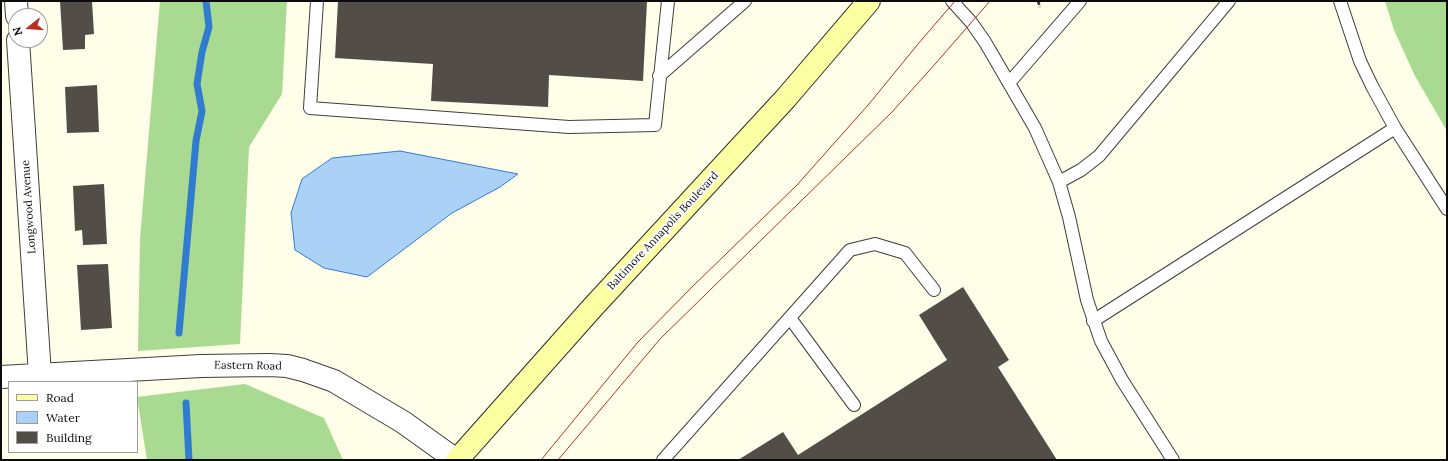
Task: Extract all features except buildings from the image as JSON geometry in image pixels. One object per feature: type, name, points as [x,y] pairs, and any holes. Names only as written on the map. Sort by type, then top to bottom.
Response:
[{"type":"main road","name":"Baltimore Annapolis Boulevard","points":[[456,460],[593,307],[786,98],[869,1]]},
{"type":"street","name":"Longwood Avenue","points":[[13,48],[40,374]]},
{"type":"street","name":"Eastern Road","points":[[1,377],[201,366],[287,366],[334,381],[403,422],[456,460]]},
{"type":"lane","points":[[317,1],[310,108],[569,127],[655,125],[668,1]]},
{"type":"lane","points":[[660,76],[745,1]]},
{"type":"lane","points":[[952,1],[971,22],[985,42],[1035,128],[1059,182],[1069,217],[1083,286],[1093,321],[1111,361],[1173,460]]},
{"type":"lane","points":[[1009,83],[1080,1]]},
{"type":"lane","points":[[1059,182],[1081,170],[1100,156],[1229,1]]},
{"type":"lane","points":[[1340,1],[1360,61],[1383,108],[1447,209]]},
{"type":"lane","points":[[1093,321],[1395,128]]},
{"type":"lane","points":[[663,460],[850,250],[875,244],[905,253],[934,290]]},
{"type":"lane","points":[[790,318],[854,405]]},
{"type":"path","points":[[1038,1],[1040,7]]},
{"type":"green space","points":[[160,1],[287,1],[282,94],[249,147],[240,344],[138,351],[140,239]]},
{"type":"green space","points":[[1385,1],[1447,1],[1447,131],[1415,76],[1394,30]]},
{"type":"green space","points":[[245,384],[324,418],[343,460],[147,460],[138,397]]},
{"type":"water","points":[[400,151],[518,174],[500,187],[452,213],[367,277],[324,268],[295,250],[291,213],[302,179],[332,158]]},
{"type":"waterway","points":[[179,333],[196,141],[202,111],[197,84],[202,52],[209,27],[206,1]]},
{"type":"waterway","points":[[186,403],[189,460]]},
{"type":"tram line","points":[[541,460],[638,342],[797,185],[869,104],[955,1]]},
{"type":"tram line","points":[[558,460],[660,339],[892,112],[990,1]]}]
